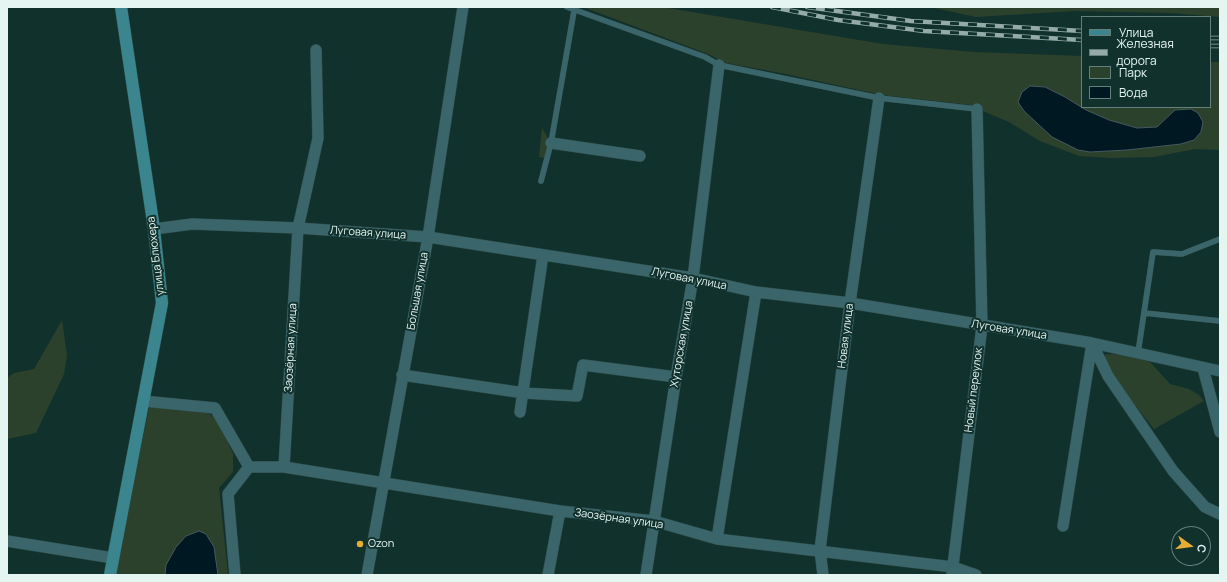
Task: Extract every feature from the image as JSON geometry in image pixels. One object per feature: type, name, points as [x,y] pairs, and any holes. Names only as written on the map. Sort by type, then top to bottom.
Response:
[{"type":"street","name":"улица Блюхера","points":[[110,575],[162,303],[154,229],[121,7]]},
{"type":"street","name":"Большая улица","points":[[367,575],[428,237],[463,7]]},
{"type":"street","name":"Заозёрная улица","points":[[284,467],[298,228],[318,138],[316,50]]},
{"type":"street","name":"Хуторская улица","points":[[646,575],[676,377],[693,278],[719,65]]},
{"type":"street","name":"Новая улица","points":[[823,575],[820,550],[850,303],[879,98]]},
{"type":"street","name":"Новый переулок","points":[[952,571],[982,326],[977,109]]},
{"type":"street","points":[[551,143],[640,156]]},
{"type":"street","name":"Луговая улица","points":[[154,229],[192,224],[298,228],[428,237],[693,278],[756,292],[850,303],[1092,343],[1220,371]]},
{"type":"street","points":[[520,412],[524,393],[543,255]]},
{"type":"street","points":[[716,539],[756,292]]},
{"type":"street","points":[[1092,343],[1108,376],[1173,471],[1205,507],[1220,514]]},
{"type":"street","points":[[1062,526],[1092,343]]},
{"type":"street","points":[[402,375],[524,393],[577,396],[583,365],[676,377]]},
{"type":"street","points":[[1203,368],[1220,432]]},
{"type":"street","points":[[143,401],[215,408],[248,467],[228,494],[235,575]]},
{"type":"street","name":"Заозёрная улица","points":[[248,467],[284,467],[560,511],[654,521],[716,539],[820,550],[976,575]]},
{"type":"street","points":[[548,575],[560,511]]},
{"type":"street","points":[[7,541],[113,558]]},
{"type":"lane","points":[[567,7],[574,11],[705,57],[719,65],[879,98],[977,109]]},
{"type":"lane","points":[[541,181],[551,143],[574,11]]},
{"type":"lane","points":[[1138,353],[1153,252],[1182,254],[1220,239]]},
{"type":"lane","points":[[1144,313],[1220,321]]},
{"type":"green space","points":[[583,7],[662,7],[883,44],[974,52],[1081,56],[1081,107],[1045,87],[1030,86],[1024,111],[1052,137],[1090,152],[1127,150],[1181,144],[1191,109],[1175,110],[1157,127],[1137,128],[1109,120],[1083,108],[1211,108],[1211,62],[1220,62],[1220,150],[1195,149],[1154,157],[1111,158],[1079,156],[1040,141],[1009,122],[980,110],[980,106],[882,95],[781,73],[726,63],[708,54]]},
{"type":"green space","points":[[930,7],[1220,7],[1220,17],[1171,13],[1074,11],[976,17]]},
{"type":"green space","points":[[542,128],[551,143],[547,159],[539,157]]},
{"type":"green space","points":[[62,320],[67,355],[64,374],[36,433],[7,439],[7,378],[14,373],[34,369]]},
{"type":"green space","points":[[1102,355],[1125,355],[1150,362],[1170,384],[1189,389],[1199,395],[1204,401],[1154,429],[1110,374]]},
{"type":"green space","points":[[149,408],[174,408],[207,411],[219,423],[233,454],[233,472],[219,488],[228,575],[218,575],[217,563],[166,565],[165,575],[114,575]]},
{"type":"water","points":[[1030,86],[1045,87],[1065,97],[1081,108],[1109,120],[1137,128],[1157,127],[1175,110],[1191,109],[1198,113],[1203,122],[1201,132],[1194,140],[1181,144],[1127,150],[1090,152],[1078,150],[1052,137],[1024,111],[1018,102],[1022,92]]},
{"type":"water","points":[[199,531],[206,534],[214,547],[218,575],[165,575],[166,565],[176,547],[186,536]]},
{"type":"railway","points":[[772,7],[838,20],[924,31],[1081,40]]},
{"type":"railway","points":[[807,7],[911,21],[1081,31]]},
{"type":"railway","points":[[1211,38],[1220,38]]},
{"type":"railway","points":[[1211,46],[1220,46]]},
{"type":"place","name":"Ozon","points":[[360,544]]}]
